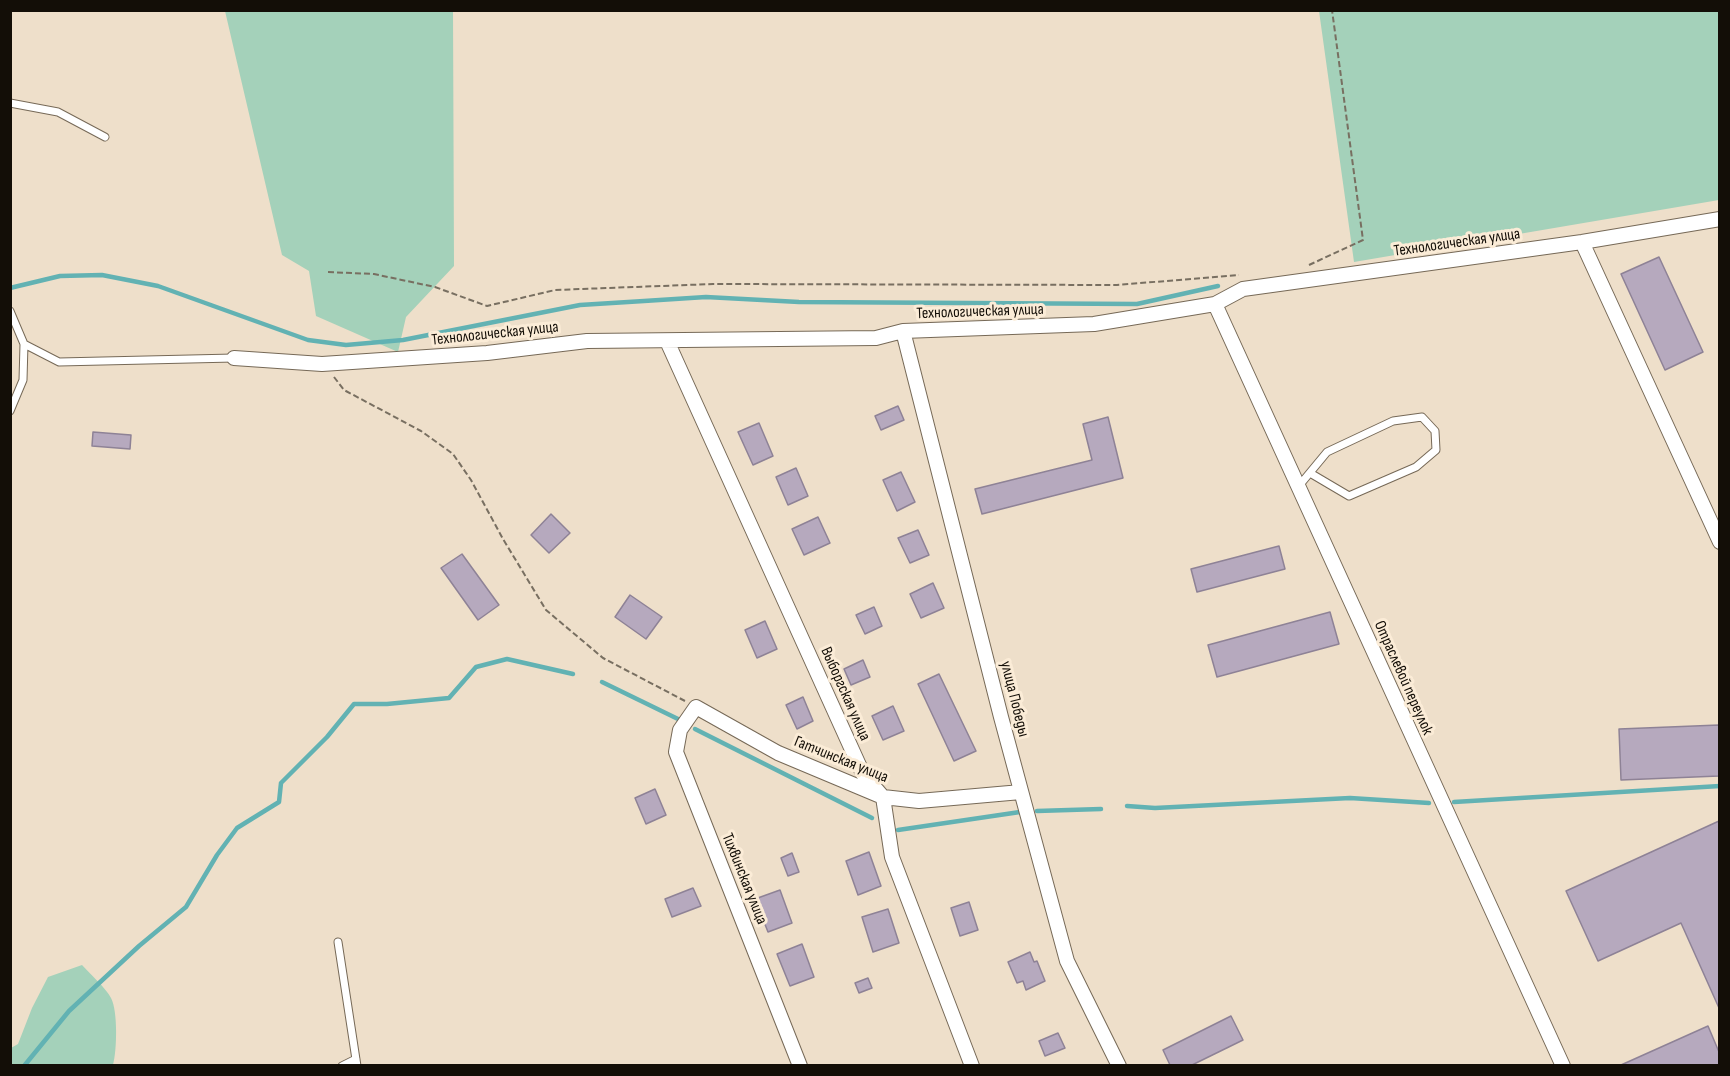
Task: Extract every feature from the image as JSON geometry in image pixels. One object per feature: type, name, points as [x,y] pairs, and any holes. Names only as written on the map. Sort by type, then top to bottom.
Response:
[{"type":"street","name":"Технологическая улица","points":[[234,358],[322,364],[487,353],[587,340],[876,338],[903,331],[1094,324],[1215,304],[1243,289],[1582,242],[1719,219]]},
{"type":"street","points":[[1582,242],[1719,542]]},
{"type":"street","name":"Отраслевой переулок","points":[[1215,304],[1563,1065]]},
{"type":"street","name":"улица Победы","points":[[903,331],[1021,792],[1067,961],[1119,1065]]},
{"type":"street","name":"Выборгская улица","points":[[667,341],[863,774],[883,796]]},
{"type":"street","name":"Гатчинская улица","points":[[696,707],[778,753],[883,796],[920,801],[1021,792]]},
{"type":"street","name":"Тихвинская улица","points":[[696,707],[680,730],[676,752],[800,1065]]},
{"type":"street","points":[[883,796],[892,857],[972,1065]]},
{"type":"lane","points":[[10,103],[58,112],[105,137]]},
{"type":"lane","points":[[10,311],[24,344],[23,380],[10,411]]},
{"type":"lane","points":[[24,344],[59,362],[234,358]]},
{"type":"lane","points":[[1298,487],[1327,452],[1393,422],[1422,417],[1435,431],[1436,450],[1416,466],[1349,496],[1310,473]]},
{"type":"lane","points":[[338,942],[357,1062],[342,1065]]},
{"type":"path","points":[[1306,266],[1363,240],[1332,10]]},
{"type":"path","points":[[328,272],[374,274],[435,287],[486,306],[555,290],[713,284],[1117,285],[1240,275]]},
{"type":"path","points":[[322,364],[344,390],[421,431],[453,454],[471,480],[513,557],[546,610],[603,658],[696,707]]},
{"type":"green space","points":[[225,11],[453,11],[454,266],[406,317],[398,352],[316,316],[309,271],[282,255]]},
{"type":"green space","points":[[1319,11],[1719,11],[1719,200],[1354,262]]},
{"type":"green space","points":[[82,965],[105,990],[113,1004],[116,1031],[113,1065],[11,1065],[11,1048],[18,1044],[32,1008],[48,977]]},
{"type":"building","points":[[1659,257],[1703,352],[1665,370],[1621,274]]},
{"type":"building","points":[[898,406],[904,420],[881,430],[875,416]]},
{"type":"building","points":[[1108,417],[1123,478],[982,514],[975,489],[1092,460],[1083,424]]},
{"type":"building","points":[[759,423],[773,456],[753,465],[738,432]]},
{"type":"building","points":[[93,432],[131,435],[130,449],[92,446]]},
{"type":"building","points":[[796,468],[808,496],[788,505],[776,477]]},
{"type":"building","points":[[901,472],[915,502],[897,511],[883,480]]},
{"type":"building","points":[[551,514],[570,533],[549,553],[531,535]]},
{"type":"building","points":[[818,517],[830,543],[804,555],[792,529]]},
{"type":"building","points":[[918,530],[929,555],[910,563],[898,538]]},
{"type":"building","points":[[1279,546],[1285,569],[1197,592],[1191,569]]},
{"type":"building","points":[[462,554],[499,605],[478,620],[441,568]]},
{"type":"building","points":[[933,583],[944,608],[921,618],[910,594]]},
{"type":"building","points":[[630,595],[662,617],[646,639],[615,617]]},
{"type":"building","points":[[874,607],[882,626],[865,634],[856,615]]},
{"type":"building","points":[[1330,612],[1339,644],[1217,677],[1208,645]]},
{"type":"building","points":[[765,621],[777,649],[757,658],[745,630]]},
{"type":"building","points":[[863,660],[870,677],[851,685],[844,669]]},
{"type":"building","points":[[939,674],[976,751],[954,761],[918,684]]},
{"type":"building","points":[[803,697],[813,721],[797,729],[786,705]]},
{"type":"building","points":[[893,706],[904,731],[883,740],[872,716]]},
{"type":"building","points":[[1719,725],[1719,776],[1621,780],[1619,729]]},
{"type":"building","points":[[655,789],[666,815],[646,824],[635,798]]},
{"type":"building","points":[[1719,821],[1719,1008],[1681,923],[1598,961],[1566,891]]},
{"type":"building","points":[[869,852],[881,886],[858,895],[846,861]]},
{"type":"building","points":[[792,853],[799,872],[788,876],[781,858]]},
{"type":"building","points":[[693,888],[701,906],[672,917],[665,899]]},
{"type":"building","points":[[780,890],[792,923],[768,932],[755,899]]},
{"type":"building","points":[[969,902],[978,930],[960,936],[951,908]]},
{"type":"building","points":[[888,909],[899,943],[873,952],[862,917]]},
{"type":"building","points":[[802,944],[814,977],[790,986],[777,954]]},
{"type":"building","points":[[1030,952],[1034,962],[1037,961],[1045,981],[1026,990],[1023,981],[1017,983],[1008,962]]},
{"type":"building","points":[[868,978],[872,988],[859,993],[855,983]]},
{"type":"building","points":[[1231,1016],[1243,1040],[1192,1065],[1170,1065],[1163,1050]]},
{"type":"building","points":[[1708,1026],[1719,1052],[1719,1065],[1621,1065]]},
{"type":"building","points":[[1058,1033],[1065,1048],[1045,1056],[1039,1041]]},
{"type":"waterway","points":[[10,288],[60,276],[102,275],[158,286],[308,340],[346,345],[403,340],[580,305],[706,297],[799,302],[1137,304],[1218,286]]},
{"type":"waterway","points":[[24,1066],[69,1011],[139,946],[186,907],[217,855],[237,828],[279,802],[281,783],[327,737],[354,704],[387,704],[449,698],[476,667],[507,659],[573,674]]},
{"type":"waterway","points":[[602,682],[678,719]]},
{"type":"waterway","points":[[695,729],[872,818]]},
{"type":"waterway","points":[[1454,802],[1720,786]]},
{"type":"waterway","points":[[1127,806],[1155,808],[1350,798],[1429,803]]},
{"type":"waterway","points":[[1037,811],[1101,809]]},
{"type":"waterway","points":[[898,830],[1020,812]]}]
